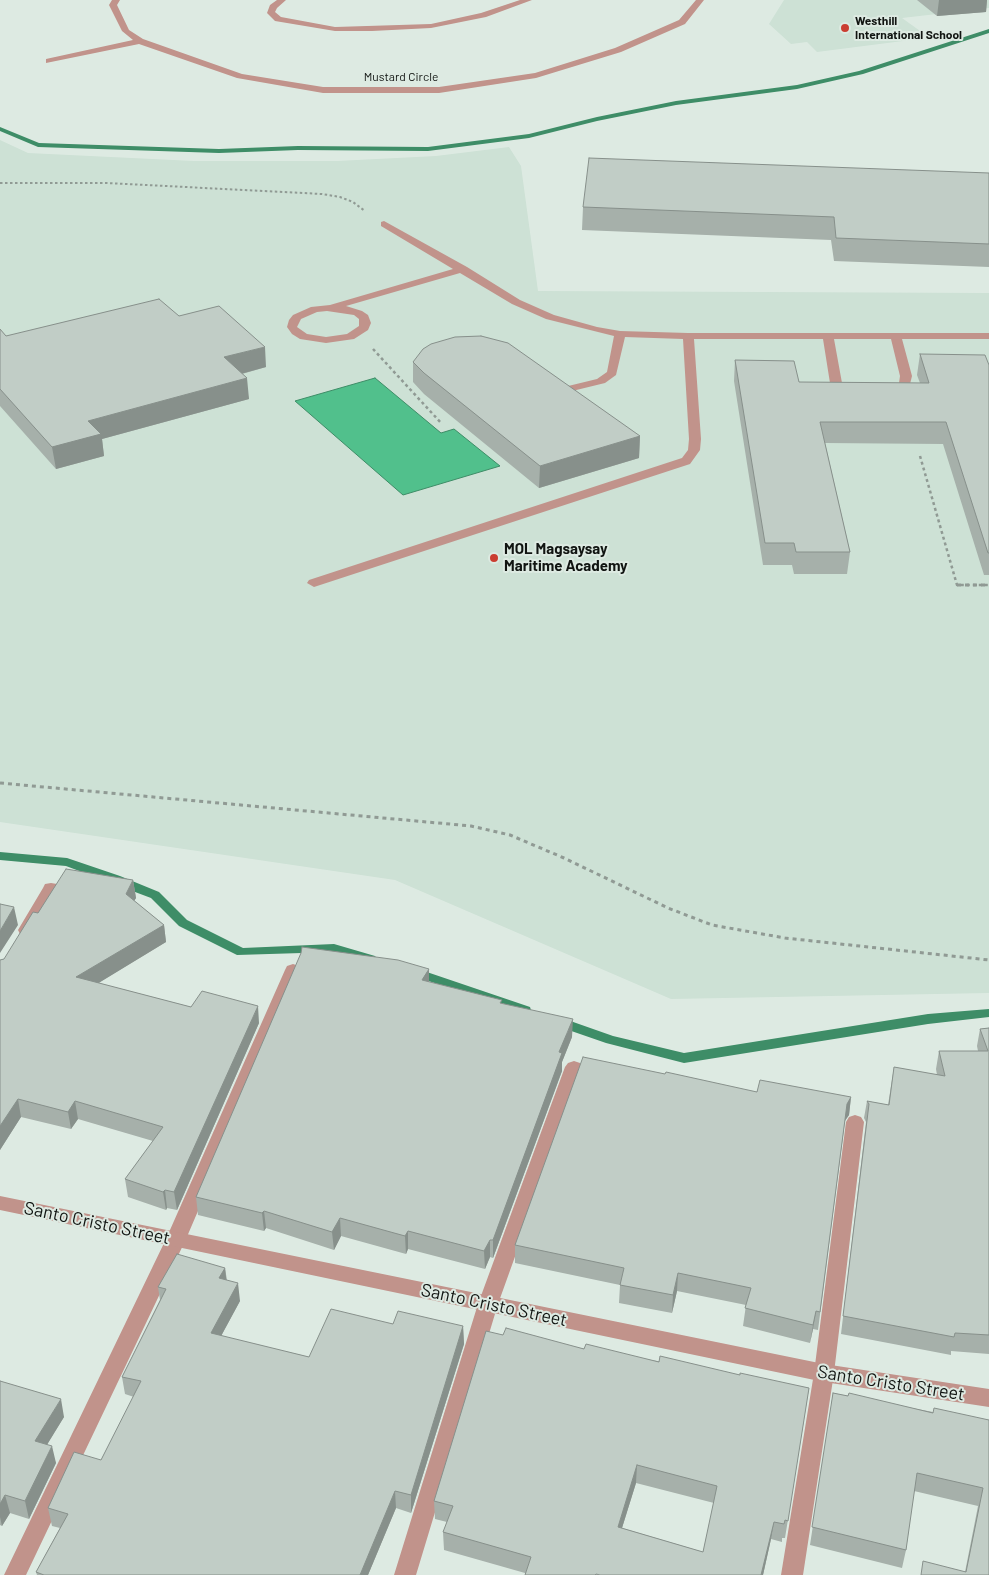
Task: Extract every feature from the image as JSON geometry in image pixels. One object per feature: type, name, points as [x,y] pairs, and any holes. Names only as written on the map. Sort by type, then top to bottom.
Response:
[{"type":"street","name":"Mustard Circle","points":[[116,0],[113,5],[126,31],[140,41],[249,78],[323,90],[439,90],[536,75],[618,50],[682,22],[700,0]]},
{"type":"street","points":[[282,0],[273,7],[272,13],[278,19],[335,29],[431,26],[483,15],[528,0]]},
{"type":"street","points":[[49,61],[140,41]]},
{"type":"street","points":[[384,224],[462,268],[516,302],[574,325],[620,334],[688,336],[989,336]]},
{"type":"street","points":[[327,308],[349,310],[358,313],[364,317],[366,322],[364,328],[358,333],[338,339],[320,340],[304,337],[292,327],[297,317],[315,309],[327,308],[366,298],[462,268]]},
{"type":"street","points":[[358,313],[366,298]]},
{"type":"street","points":[[564,390],[601,381],[612,373],[620,334]]},
{"type":"street","points":[[314,583],[686,462],[694,450],[695,438],[688,336]]},
{"type":"street","points":[[828,336],[836,383],[841,390],[871,393],[896,390],[904,384],[906,376],[896,336]]},
{"type":"street","points":[[15,946],[52,888]]},
{"type":"street","points":[[15,1575],[176,1239],[293,970]]},
{"type":"street","points":[[405,1575],[488,1304],[574,1067]]},
{"type":"street","points":[[792,1575],[824,1373],[855,1122]]},
{"type":"street","name":"Santo Cristo Street","points":[[0,1203],[824,1373],[989,1398]]},
{"type":"path","points":[[0,183],[106,183],[322,194],[340,197],[353,202],[384,224]]},
{"type":"path","points":[[358,333],[442,424]]},
{"type":"path","points":[[920,456],[957,585],[989,585]]},
{"type":"path","points":[[0,783],[471,826],[510,835],[564,858],[668,908],[712,925],[785,938],[989,960]]},
{"type":"shaded area","name":"Westhill International School","points":[[784,0],[989,0],[989,8],[902,18],[923,33],[903,41],[817,52],[807,42],[791,44],[769,24]]},
{"type":"shaded area","name":"MOL Magsaysay Maritime Academy","points":[[0,140],[28,153],[194,161],[337,161],[436,156],[509,147],[521,166],[538,291],[989,293],[989,993],[671,999],[395,880],[0,822]]},
{"type":"shaded area","points":[[375,378],[441,433],[454,429],[500,466],[403,495],[295,401]]},
{"type":"building","points":[[589,158],[989,173],[989,244],[836,238],[834,217],[583,207]]},
{"type":"building","points":[[159,299],[179,316],[219,306],[265,347],[224,357],[247,378],[88,421],[101,434],[52,447],[0,389],[0,329],[6,336]]},
{"type":"building","points":[[481,336],[508,343],[640,436],[540,466],[424,373],[413,362],[423,349],[431,344],[455,337]]},
{"type":"building","points":[[920,354],[985,355],[989,365],[989,553],[946,422],[820,422],[850,552],[796,552],[794,543],[765,543],[735,360],[794,361],[799,382],[929,383]]},
{"type":"building","points":[[66,869],[133,880],[126,894],[164,925],[76,977],[191,1007],[202,991],[258,1006],[174,1192],[165,1190],[163,1192],[125,1179],[163,1127],[75,1101],[68,1112],[18,1099],[0,1126],[0,960],[4,959],[33,912],[38,913]]},
{"type":"building","points":[[0,904],[14,907],[0,931]]},
{"type":"building","points":[[302,947],[398,960],[429,969],[422,980],[502,1000],[500,1003],[573,1019],[559,1052],[562,1053],[493,1240],[490,1240],[484,1251],[408,1231],[405,1236],[340,1218],[332,1232],[264,1211],[262,1213],[196,1197]]},
{"type":"building","points":[[989,1028],[989,1335],[955,1333],[954,1337],[843,1316],[869,1104],[867,1101],[889,1105],[894,1067],[945,1076],[939,1051],[988,1051],[980,1029]]},
{"type":"building","points":[[583,1057],[665,1074],[666,1072],[757,1092],[760,1080],[851,1097],[847,1104],[820,1312],[816,1311],[813,1325],[745,1308],[751,1288],[678,1273],[673,1295],[620,1285],[624,1268],[515,1245]]},
{"type":"building","points":[[177,1254],[225,1268],[219,1278],[238,1283],[211,1333],[309,1357],[331,1309],[393,1324],[398,1311],[463,1326],[411,1495],[395,1491],[360,1575],[44,1575],[36,1572],[68,1514],[48,1508],[74,1452],[101,1460],[141,1381],[122,1377],[166,1289],[158,1287]]},
{"type":"building","points":[[506,1328],[584,1349],[586,1344],[659,1362],[660,1356],[740,1375],[740,1373],[809,1388],[788,1521],[785,1520],[784,1524],[774,1522],[761,1575],[525,1575],[531,1557],[443,1532],[453,1506],[434,1501],[486,1331],[503,1335]],"holes":[[[637,1465],[717,1486],[703,1552],[618,1527]]]},
{"type":"building","points":[[0,1381],[61,1399],[35,1441],[52,1446],[25,1501],[5,1495],[0,1504]]},
{"type":"building","points":[[833,1393],[848,1396],[849,1393],[933,1413],[934,1408],[989,1420],[989,1575],[921,1575],[923,1561],[966,1572],[983,1488],[917,1473],[906,1550],[812,1527]]},
{"type":"waterway","points":[[0,129],[38,145],[219,151],[298,148],[428,149],[529,136],[597,119],[676,103],[797,87],[861,73],[989,31]]},
{"type":"waterway","points":[[0,856],[67,862],[116,879],[155,895],[183,923],[241,952],[334,948],[371,959]]},
{"type":"waterway","points":[[415,972],[525,1010]]},
{"type":"waterway","points":[[559,1022],[611,1040],[684,1058],[928,1019],[989,1013]]},
{"type":"place","name":"Westhill International School","points":[[845,28]]},
{"type":"place","name":"MOL Magsaysay Maritime Academy","points":[[494,558]]}]
